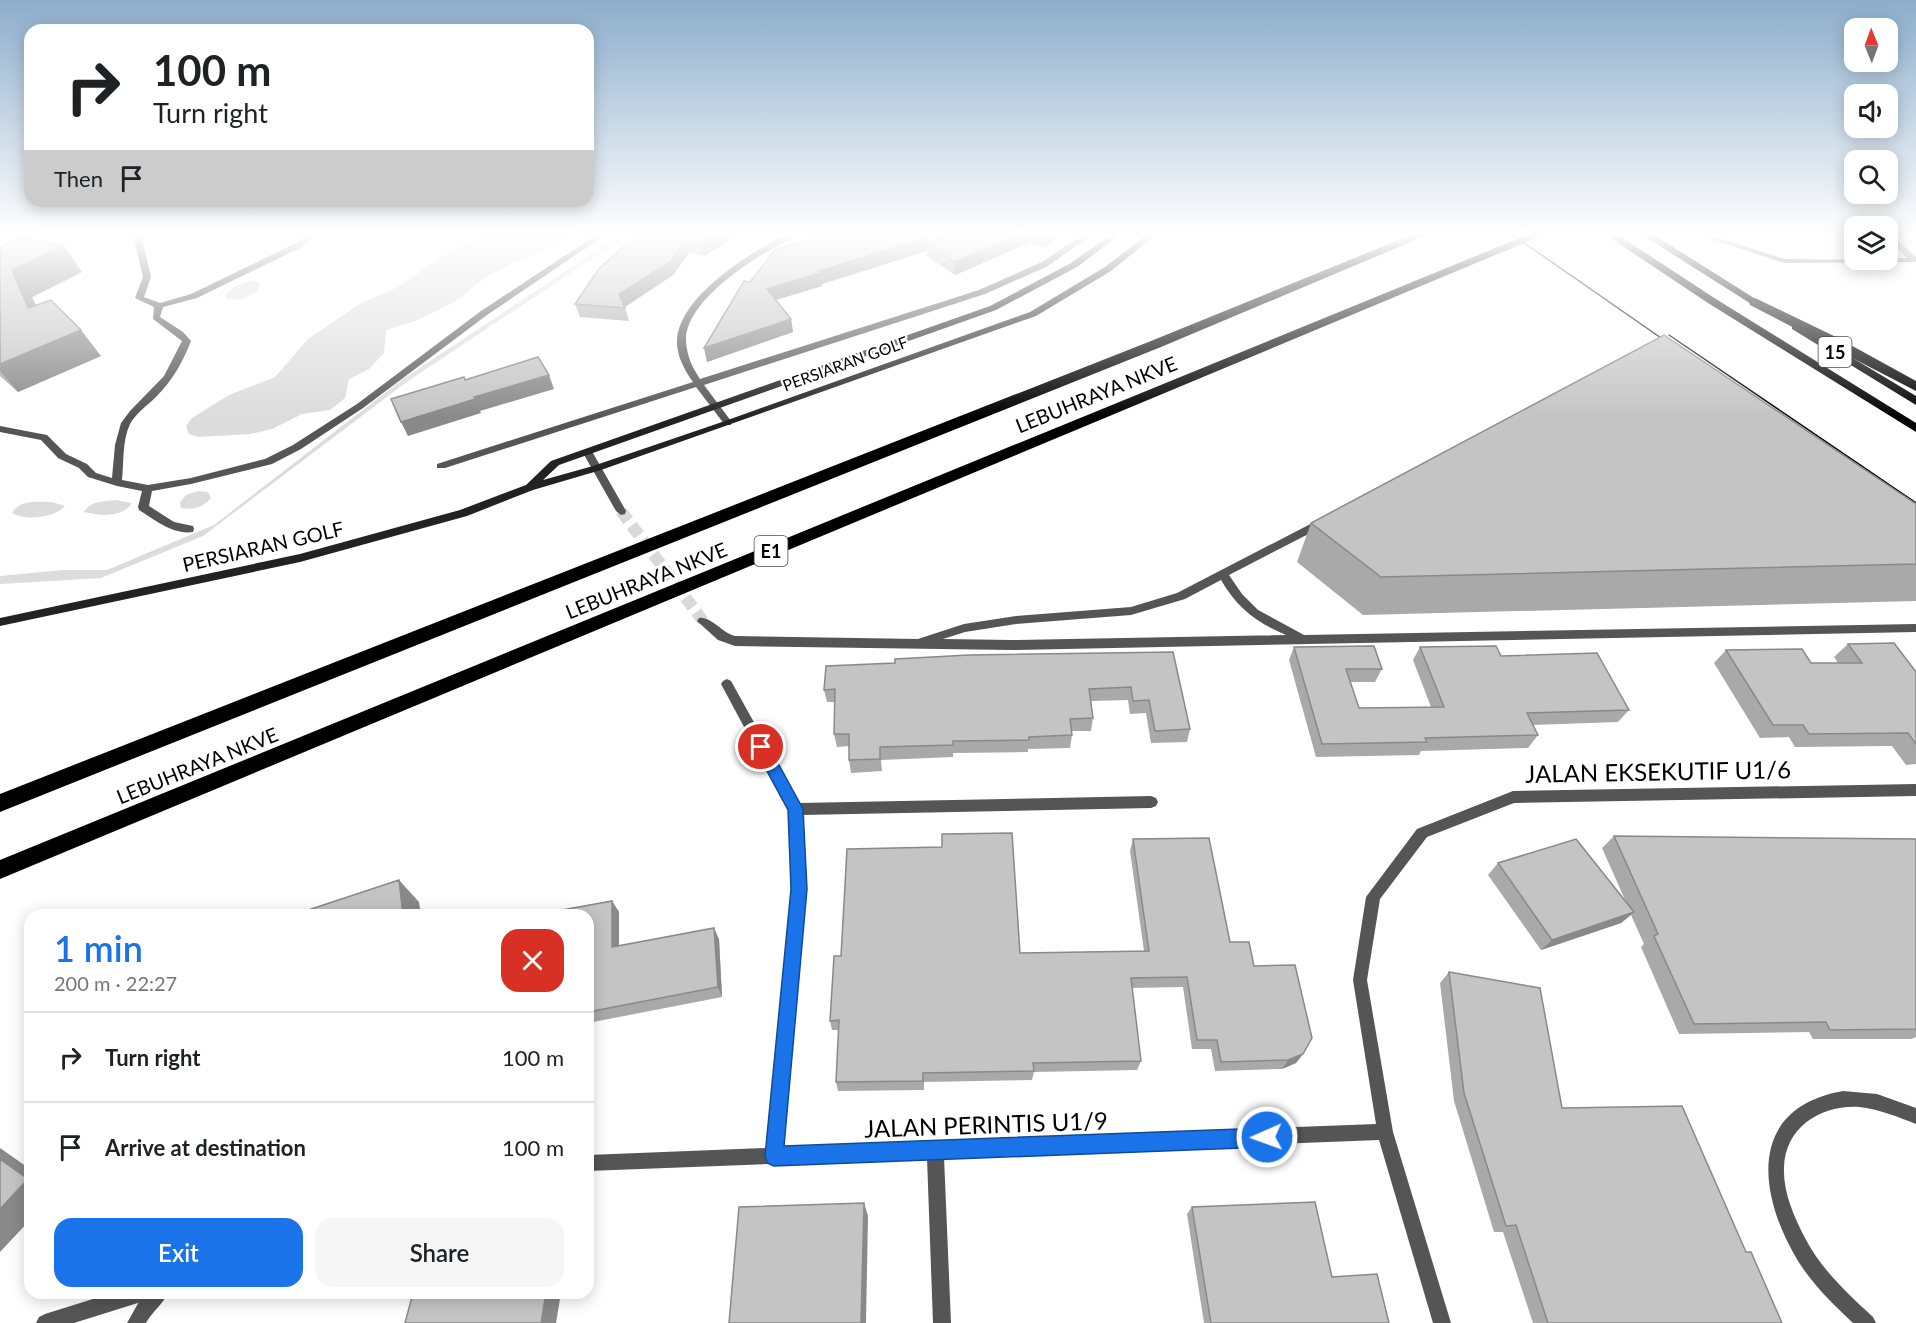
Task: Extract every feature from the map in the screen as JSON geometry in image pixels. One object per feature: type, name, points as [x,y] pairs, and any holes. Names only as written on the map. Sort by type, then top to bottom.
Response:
[{"type":"highway","name":"LEBUHRAYA NKVE","points":[[0,803],[1276,295]]},
{"type":"highway","name":"LEBUHRAYA NKVE","points":[[0,870],[1393,295]]},
{"type":"highway","points":[[1755,302],[1831,340],[1916,387]]},
{"type":"main road","name":"15","points":[[1702,295],[1916,428]]},
{"type":"main road","name":"15","points":[[1743,295],[1916,400]]},
{"type":"street","points":[[140,295],[139,298],[159,306],[196,295]]},
{"type":"street","points":[[0,429],[44,437],[62,456],[83,466],[92,475],[117,483],[148,488],[191,482],[241,470],[268,462],[297,447],[360,406],[511,295]]},
{"type":"street","points":[[709,295],[689,316],[682,331],[681,343],[684,357],[698,384],[728,423]]},
{"type":"street","points":[[441,466],[974,295]]},
{"type":"street","name":"PERSIARAN GOLF","points":[[529,488],[555,463],[993,308],[1018,295]]},
{"type":"street","name":"PERSIARAN GOLF","points":[[0,622],[300,558],[463,513],[529,488],[597,468],[728,423],[1033,314],[1065,295]]},
{"type":"street","points":[[117,483],[125,424],[140,405],[157,391],[178,364],[188,341],[181,332],[163,326],[156,317],[159,306]]},
{"type":"street","points":[[588,453],[621,511]]},
{"type":"street","points":[[148,488],[143,507],[171,525],[189,529]]},
{"type":"street","points":[[911,645],[964,628],[1016,620],[1131,611],[1181,596],[1329,518]]},
{"type":"street","points":[[1223,574],[1233,593],[1246,609],[1272,625],[1303,638]]},
{"type":"street","points":[[703,621],[722,637],[735,640],[911,645],[1916,628]]},
{"type":"street","points":[[727,684],[795,809],[799,889],[774,1156]]},
{"type":"street","name":"JALAN EKSEKUTIF U1/6","points":[[1442,1323],[1385,1132],[1360,981],[1373,897],[1422,833],[1513,797],[1916,790]]},
{"type":"street","points":[[795,809],[1151,802]]},
{"type":"street","points":[[1867,1323],[1831,1290],[1799,1246],[1781,1201],[1776,1162],[1785,1130],[1807,1109],[1838,1099],[1876,1102],[1916,1116]]},
{"type":"street","name":"JALAN PERINTIS U1/9","points":[[594,1163],[1385,1132]]},
{"type":"street","points":[[936,1151],[942,1323]]},
{"type":"street","points":[[45,1323],[122,1299]]},
{"type":"street","points":[[136,1323],[153,1299]]},
{"type":"shaded area","points":[[226,295],[252,295],[242,299],[227,299]]},
{"type":"shaded area","points":[[380,295],[463,295],[418,320],[386,330],[384,353],[369,369],[349,379],[345,398],[330,410],[302,414],[272,429],[251,434],[198,437],[189,434],[186,426],[192,418],[229,395],[275,377],[308,339],[361,303]]},
{"type":"shaded area","points":[[530,295],[538,295],[408,381],[203,536],[101,578],[0,584],[0,576],[62,570],[107,570],[214,525],[403,379]]},
{"type":"shaded area","points":[[198,491],[208,492],[211,498],[198,508],[181,508],[180,502],[186,495]]},
{"type":"shaded area","points":[[116,500],[132,503],[123,511],[110,515],[84,512],[94,503]]},
{"type":"shaded area","points":[[52,502],[65,506],[54,513],[40,517],[24,517],[12,513],[24,503]]},
{"type":"building","points":[[0,295],[22,295],[28,308],[51,300],[81,330],[0,364]]},
{"type":"building","points":[[581,295],[619,295],[625,308],[575,304]]},
{"type":"building","points":[[736,295],[772,295],[791,319],[704,348]]},
{"type":"building","points":[[1664,335],[1916,504],[1916,564],[1381,577],[1311,523]]},
{"type":"building","points":[[538,357],[549,375],[401,422],[391,399],[464,377],[465,380]]},
{"type":"building","points":[[1894,643],[1916,672],[1916,744],[1908,733],[1809,734],[1803,725],[1773,725],[1726,650],[1802,649],[1811,663],[1862,663],[1848,644]]},
{"type":"building","points":[[1374,646],[1382,669],[1346,669],[1359,708],[1444,707],[1420,647],[1496,646],[1501,656],[1597,653],[1629,710],[1527,713],[1538,735],[1425,738],[1427,742],[1322,744],[1294,647]]},
{"type":"building","points":[[1173,652],[1190,729],[1155,731],[1149,700],[1133,701],[1131,687],[1089,689],[1093,718],[1070,719],[1072,735],[1029,737],[1029,740],[953,741],[953,745],[880,747],[880,759],[849,760],[849,734],[834,734],[835,689],[824,690],[826,666],[895,663],[895,659],[969,655]]},
{"type":"building","points":[[1012,833],[1020,953],[1149,951],[1133,839],[1209,838],[1230,942],[1249,942],[1254,966],[1295,965],[1312,1038],[1303,1054],[1288,1060],[1221,1062],[1217,1040],[1197,1040],[1187,977],[1131,978],[1141,1061],[1033,1063],[1034,1071],[923,1073],[923,1081],[836,1082],[839,1020],[830,1021],[834,956],[841,956],[847,849],[942,847],[942,834]]},
{"type":"building","points":[[1614,836],[1916,839],[1916,1029],[1830,1030],[1826,1022],[1694,1024],[1654,936],[1658,934]]},
{"type":"building","points":[[1576,839],[1634,912],[1552,940],[1498,863]]},
{"type":"building","points":[[399,880],[402,909],[311,909]]},
{"type":"building","points":[[612,901],[612,947],[714,928],[718,987],[594,1011],[594,909],[568,909]]},
{"type":"building","points":[[1449,972],[1540,988],[1562,1108],[1682,1106],[1746,1252],[1751,1252],[1782,1323],[1548,1323],[1516,1225],[1506,1226],[1464,1093]]},
{"type":"building","points":[[0,1159],[24,1176],[24,1183],[0,1209]]},
{"type":"building","points":[[1315,1202],[1332,1277],[1377,1274],[1389,1323],[1211,1323],[1192,1207]]},
{"type":"building","points":[[864,1203],[861,1323],[729,1323],[739,1207]]},
{"type":"building","points":[[411,1299],[545,1299],[541,1323],[405,1323]]},
{"type":"tunnel","points":[[621,511],[703,621]]},
{"type":"tram line","points":[[1599,295],[1674,347]]},
{"type":"tram line","points":[[1669,335],[1916,503]]},
{"type":"route","points":[[761,747],[795,809],[799,889],[774,1156],[1267,1137]]}]
